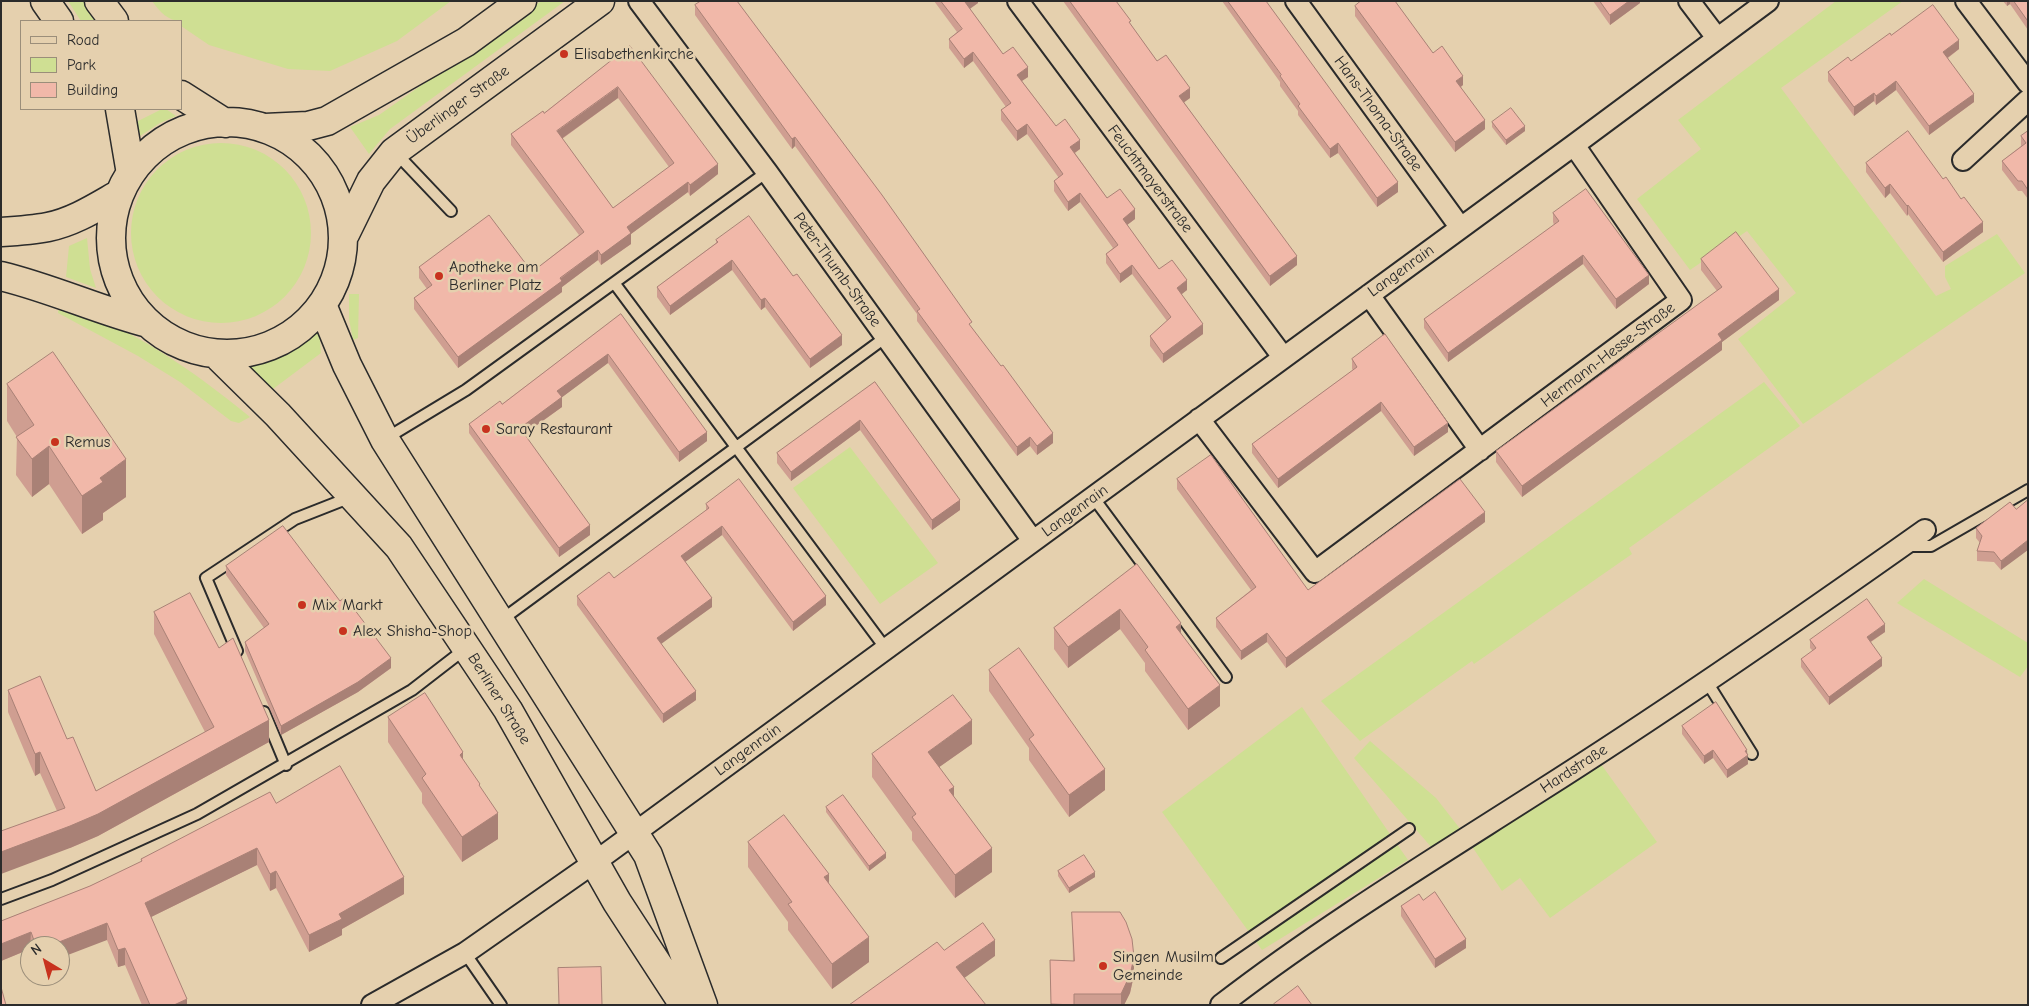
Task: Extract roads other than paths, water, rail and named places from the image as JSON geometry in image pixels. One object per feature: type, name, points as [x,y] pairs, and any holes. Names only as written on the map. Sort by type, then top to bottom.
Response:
[{"type":"street","points":[[45,1],[58,20]]},
{"type":"street","points":[[98,1],[113,20]]},
{"type":"street","points":[[264,129],[295,144],[320,168],[337,199],[344,234],[340,272],[323,307],[302,329],[276,345],[247,354],[217,355],[192,350],[168,339],[148,323],[124,290],[113,252],[111,221],[116,196],[130,168],[148,150],[171,136],[199,126],[224,123],[264,129],[308,126],[327,121],[466,42],[522,1]]},
{"type":"street","name":"Überlinger Straße","points":[[344,234],[371,181],[394,152],[600,1]]},
{"type":"street","name":"Peter-Thumb-Straße","points":[[639,1],[767,172],[1033,541]]},
{"type":"street","name":"Feuchtmayerstraße","points":[[1018,1],[1283,357]]},
{"type":"street","name":"Hans-Thoma-Straße","points":[[1296,1],[1460,227]]},
{"type":"street","points":[[1689,1],[1717,38]]},
{"type":"street","name":"Langenrain","points":[[372,1005],[465,953],[596,862],[1460,227],[1574,146],[1768,1]]},
{"type":"street","points":[[1966,1],[2028,83]]},
{"type":"street","points":[[182,96],[224,123]]},
{"type":"street","points":[[1963,160],[2028,100]]},
{"type":"street","points":[[120,110],[130,168]]},
{"type":"street","name":"Hermann-Hesse-Straße","points":[[1199,419],[1316,572],[1681,300],[1574,146]]},
{"type":"street","points":[[1,232],[49,227],[63,223],[116,196]]},
{"type":"street","points":[[1,276],[44,286],[110,313],[148,323]]},
{"type":"street","points":[[1369,295],[1480,450]]},
{"type":"street","points":[[323,307],[350,374],[385,440],[635,833],[657,876],[702,1005]]},
{"type":"street","name":"Berliner Straße","points":[[217,355],[278,415],[399,547],[508,710],[617,902],[684,1005]]},
{"type":"street","name":"Hardstraße","points":[[1221,1005],[1265,971],[1466,837],[1766,644],[1925,530]]},
{"type":"lane","points":[[394,152],[451,211]]},
{"type":"lane","points":[[385,440],[466,390],[767,172]]},
{"type":"lane","points":[[614,284],[886,649]]},
{"type":"lane","points":[[499,622],[886,337]]},
{"type":"lane","points":[[1903,546],[1931,546],[2028,490]]},
{"type":"lane","points":[[240,658],[206,578],[296,518],[354,496]]},
{"type":"lane","points":[[1093,498],[1226,677]]},
{"type":"lane","points":[[1,899],[52,880],[198,814],[286,765],[412,690],[467,648]]},
{"type":"lane","points":[[1707,682],[1752,754]]},
{"type":"lane","points":[[259,702],[286,765]]},
{"type":"lane","points":[[1220,958],[1409,829]]},
{"type":"lane","points":[[465,953],[501,1005]]},
{"type":"place","name":"Elisabethenkirche","points":[[564,54]]},
{"type":"place","name":"Apotheke am Berliner Platz","points":[[439,276]]},
{"type":"place","name":"Saray Restaurant","points":[[486,429]]},
{"type":"place","name":"Remus","points":[[55,442]]},
{"type":"place","name":"Mix Markt","points":[[302,605]]},
{"type":"place","name":"Alex Shisha-Shop","points":[[343,631]]},
{"type":"place","name":"Singen Musilm Gemeinde","points":[[1103,966]]}]
